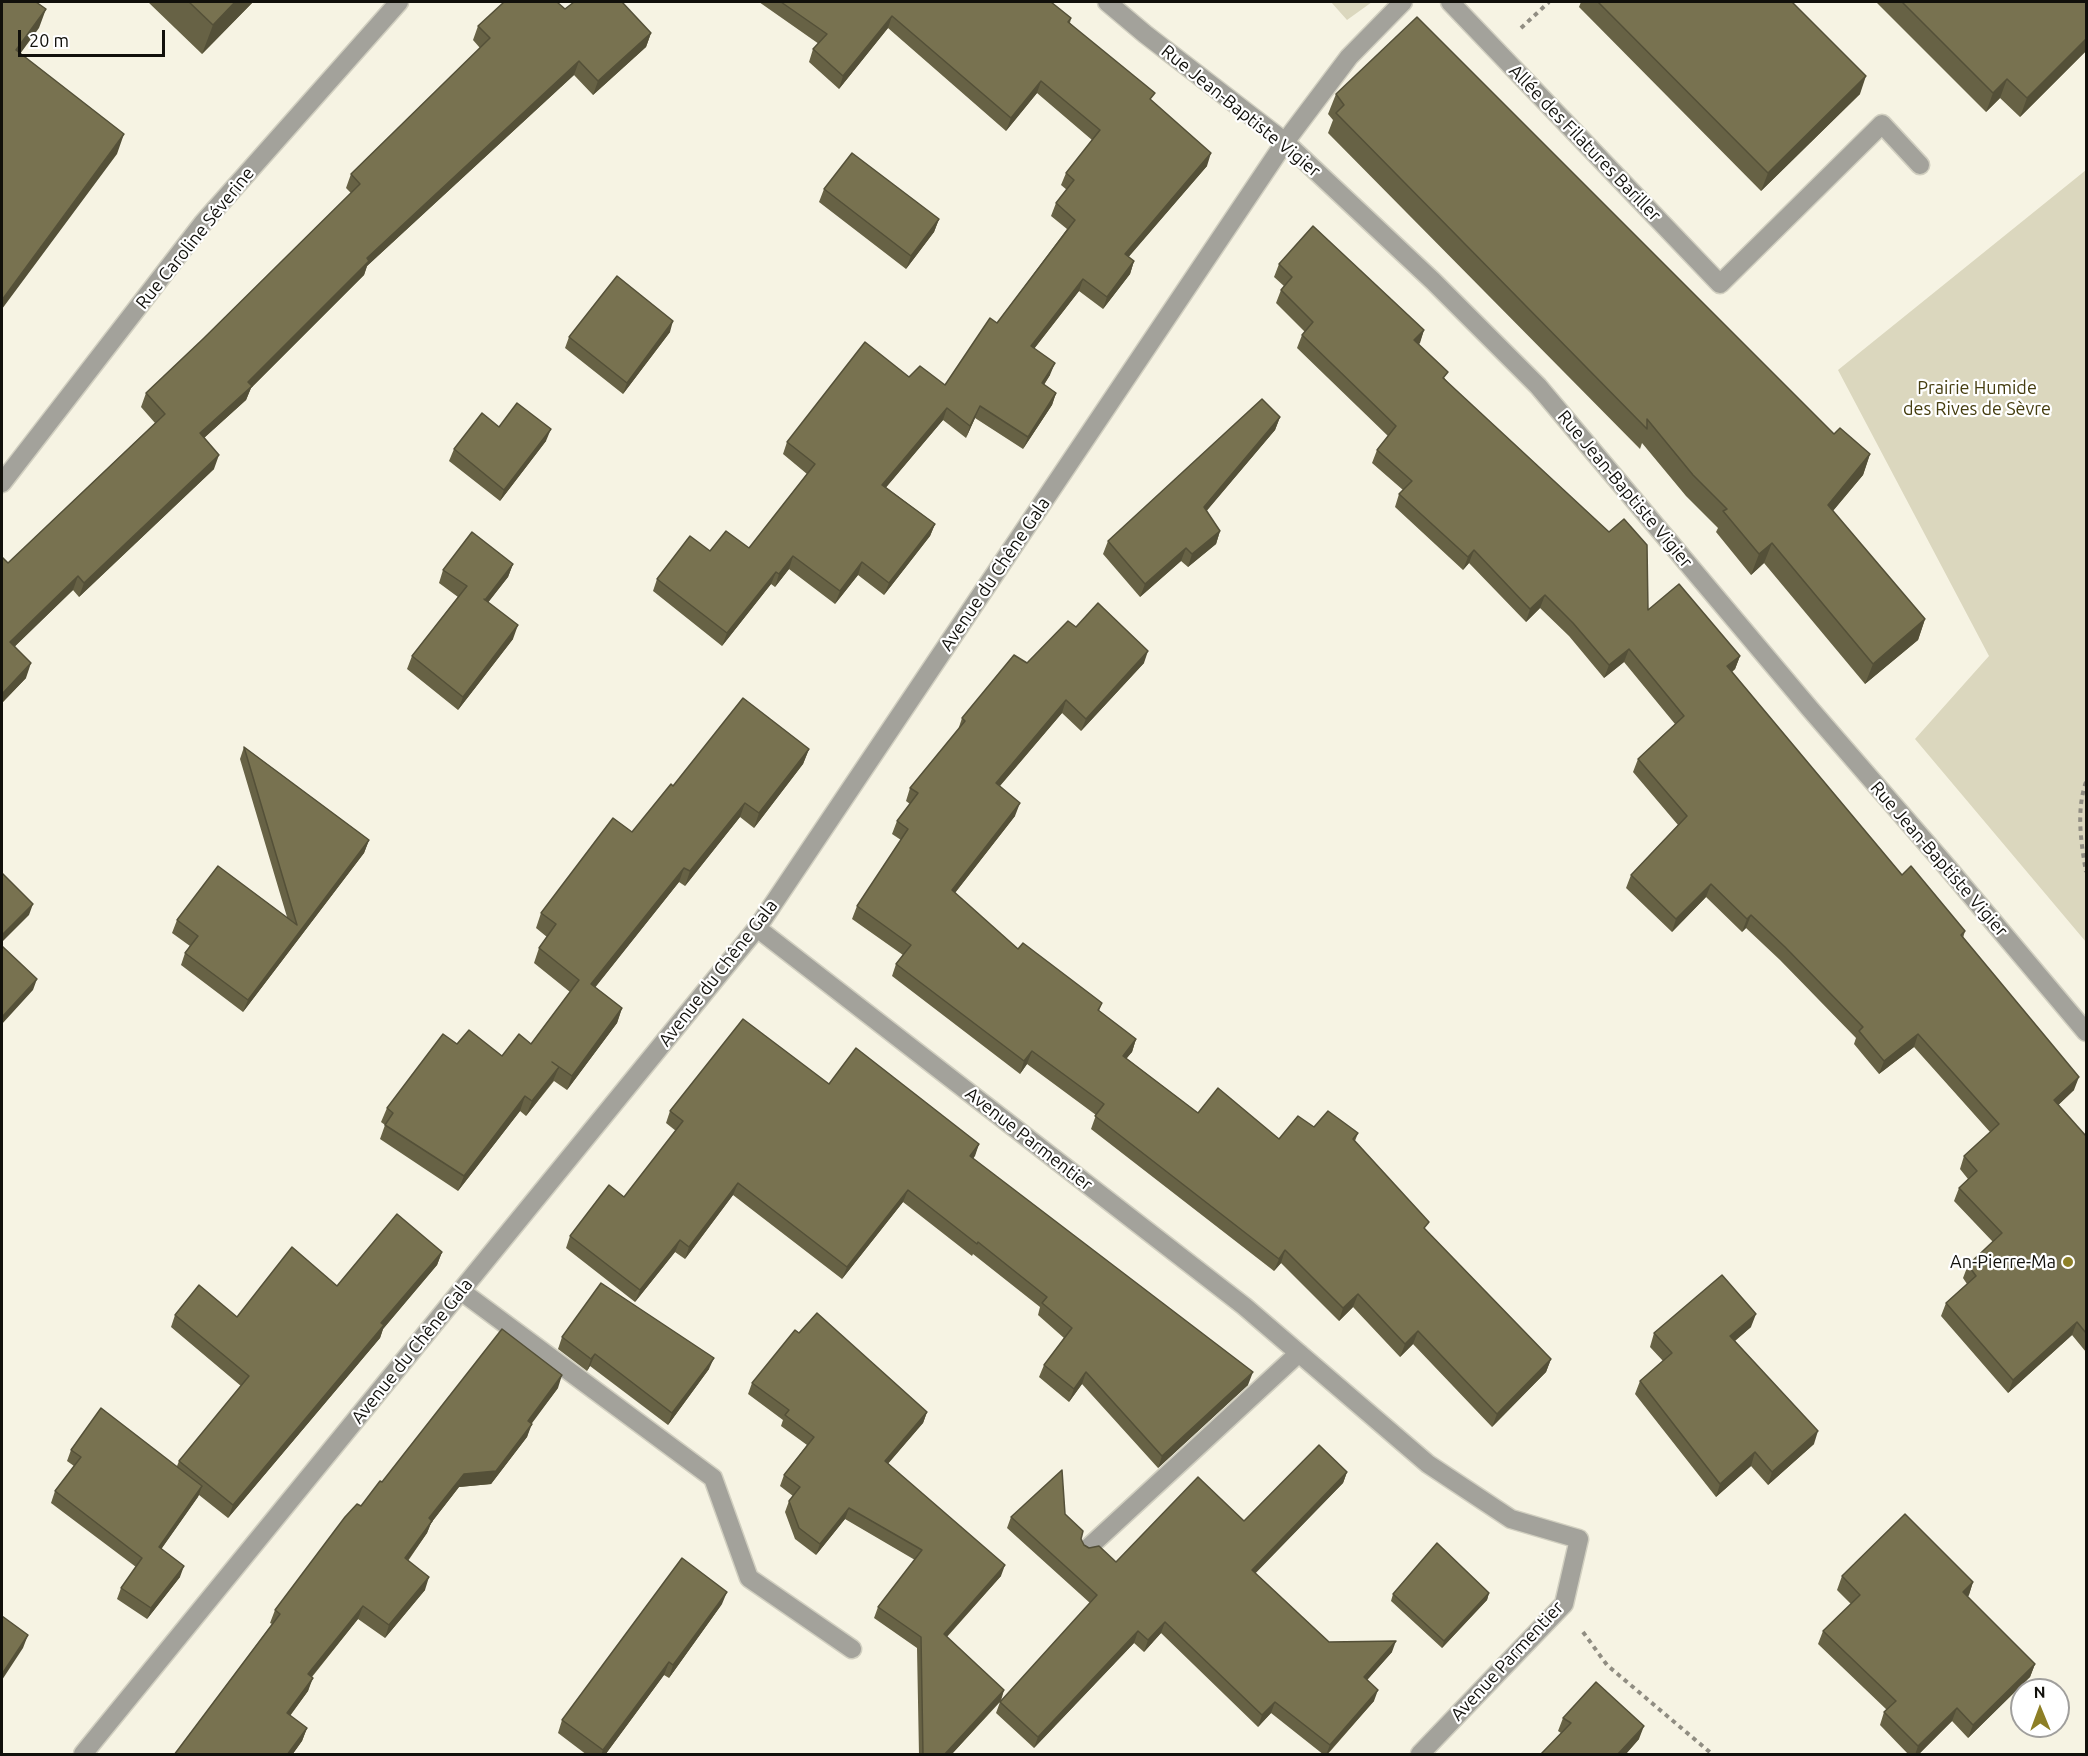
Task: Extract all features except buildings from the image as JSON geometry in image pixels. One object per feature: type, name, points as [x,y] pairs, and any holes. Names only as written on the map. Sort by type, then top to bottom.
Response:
[{"type":"street","name":"Rue Caroline Séverine","points":[[2,483],[203,223],[399,2]]},
{"type":"street","name":"Rue Jean-Baptiste Vigier","points":[[1107,2],[1285,142],[1433,281],[1538,386],[2086,1032]]},
{"type":"street","points":[[1285,142],[1349,57],[1404,2]]},
{"type":"street","name":"Allée des Filatures Bariller","points":[[1450,2],[1720,284],[1882,124],[1920,165]]},
{"type":"street","name":"Avenue du Chêne Gala","points":[[83,1755],[757,928],[1285,142]]},
{"type":"street","name":"Avenue Parmentier","points":[[757,928],[1244,1306],[1428,1464],[1511,1520],[1580,1539],[1564,1604],[1420,1755]]},
{"type":"street","points":[[461,1291],[713,1478],[749,1578],[852,1649]]},
{"type":"street","points":[[1088,1548],[1299,1353]]},
{"type":"path","points":[[2086,782],[2081,796],[2080,838],[2086,872]]},
{"type":"path","points":[[1564,1604],[1607,1665],[1712,1755]]},
{"type":"green space","points":[[1331,2],[1372,2],[1347,20]]},
{"type":"green space","name":"Prairie Humide des Rives de Sèvre","points":[[2086,170],[2086,942],[1915,739],[1989,656],[1838,370]]},
{"type":"place","name":"An-Pierre-Ma","points":[[2068,1262]]}]
